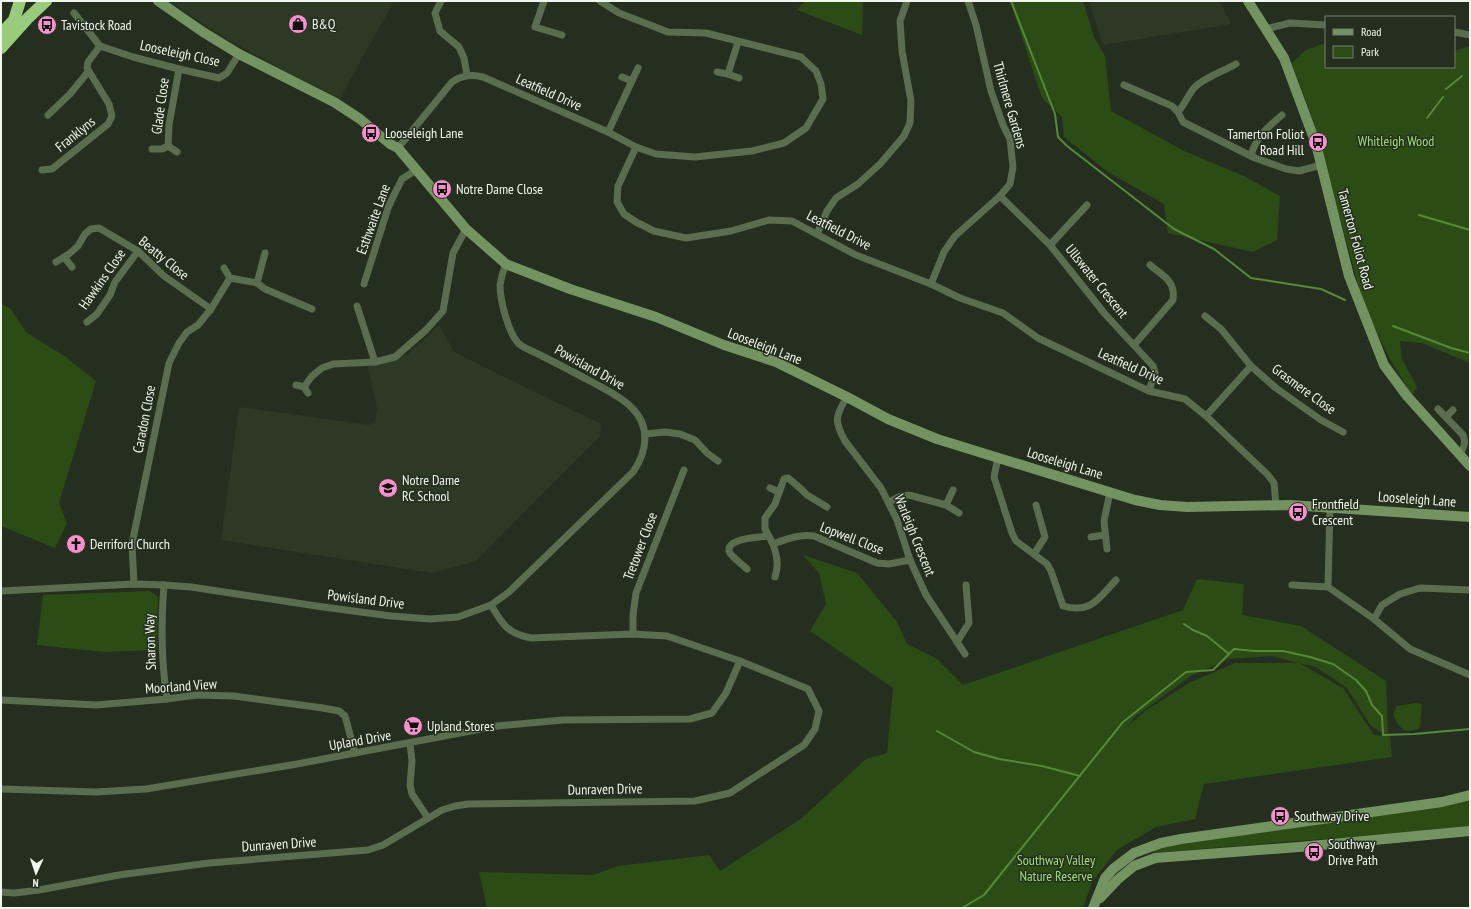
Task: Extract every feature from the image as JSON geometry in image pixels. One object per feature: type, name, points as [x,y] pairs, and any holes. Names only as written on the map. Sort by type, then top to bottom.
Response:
[{"type":"highway","points":[[1,34],[14,20],[20,1]]},
{"type":"highway","points":[[1,48],[27,19],[46,1]]},
{"type":"street","name":"Looseleigh Lane","points":[[158,1],[203,32],[239,54],[334,102],[390,144],[398,148],[466,229],[506,264],[570,289],[656,317],[724,345],[776,362],[888,419],[937,440],[998,457],[1135,500],[1160,505],[1187,507],[1242,507],[1276,505],[1470,517]]},
{"type":"street","points":[[398,148],[452,82],[467,75],[464,58],[459,47],[440,32],[435,13],[441,1]]},
{"type":"street","points":[[544,1],[535,27],[562,36]]},
{"type":"street","points":[[600,1],[619,13],[668,32],[706,33],[801,57],[816,71],[821,84],[822,99],[806,128],[784,143],[752,151],[695,157],[656,154],[636,147]]},
{"type":"street","points":[[817,234],[827,211],[836,198],[858,184],[880,164],[904,136],[910,123],[911,102],[902,51],[900,21],[907,1]]},
{"type":"street","name":"Thirlmere Gardens","points":[[931,284],[944,252],[955,236],[1000,196],[1010,184],[1013,167],[1010,140],[1002,125],[991,91],[976,25],[968,1]]},
{"type":"street","name":"Tamerton Foliot Road","points":[[1248,1],[1284,58],[1316,144],[1349,276],[1384,365],[1407,396],[1470,466]]},
{"type":"street","points":[[48,115],[70,94],[88,72],[88,62],[100,46],[74,13]]},
{"type":"street","points":[[1265,29],[1290,23],[1325,25]]},
{"type":"street","points":[[1455,32],[1470,35]]},
{"type":"street","points":[[728,74],[738,42]]},
{"type":"street","name":"Looseleigh Close","points":[[100,46],[179,69],[219,78],[227,73],[239,54]]},
{"type":"street","points":[[1178,112],[1194,88],[1236,64]]},
{"type":"street","points":[[608,132],[638,68]]},
{"type":"street","name":"Glade Close","points":[[168,146],[169,125],[179,69]]},
{"type":"street","name":"Franklyns","points":[[42,170],[52,169],[108,124],[112,116],[109,104],[88,72]]},
{"type":"street","points":[[718,72],[739,78]]},
{"type":"street","name":"Leatfield Drive","points":[[467,75],[483,77],[608,132],[636,147],[618,186],[616,202],[624,214],[654,231],[686,238],[730,231],[769,220],[792,221],[856,256],[931,284],[960,298],[1003,313],[1038,338],[1149,391],[1185,399],[1206,416],[1268,475],[1274,483],[1276,505]]},
{"type":"street","points":[[622,77],[632,82]]},
{"type":"street","points":[[1124,85],[1172,106],[1178,112],[1183,122],[1251,156],[1286,169],[1299,171],[1321,164]]},
{"type":"street","points":[[1251,156],[1253,146],[1266,128],[1282,115]]},
{"type":"street","name":"Glade Close","points":[[152,149],[162,149],[168,146]]},
{"type":"street","name":"Glade Close","points":[[168,146],[177,152]]},
{"type":"street","name":"Esthwaite Lane","points":[[364,284],[388,208],[402,179],[416,170]]},
{"type":"street","name":"Ullswater Crescent","points":[[1000,196],[1050,245],[1105,314],[1153,366],[1155,372],[1149,391]]},
{"type":"street","points":[[1050,245],[1086,205]]},
{"type":"street","name":"Beatty Close","points":[[56,262],[78,246],[85,234],[91,229],[99,228],[138,251],[164,276],[211,309]]},
{"type":"street","points":[[296,385],[306,390],[312,376],[322,368],[333,364],[375,362],[395,357],[426,330],[443,311],[453,253],[466,229]]},
{"type":"street","name":"Hawkins Close","points":[[87,322],[97,314],[110,294],[115,282],[138,251]]},
{"type":"street","points":[[257,284],[265,253]]},
{"type":"street","points":[[64,257],[72,267]]},
{"type":"street","name":"Powisland Drive","points":[[1,591],[134,584],[164,585],[191,587],[323,607],[410,618],[430,619],[458,617],[491,605],[509,592],[633,472],[643,455],[645,446],[645,434],[639,416],[621,399],[519,344],[510,330],[501,294],[502,276],[506,264]]},
{"type":"street","points":[[1134,345],[1173,300],[1174,292],[1170,281],[1150,265]]},
{"type":"street","points":[[224,268],[230,278],[257,284],[312,309]]},
{"type":"street","name":"Caradon Close","points":[[134,584],[132,544],[169,363],[179,343],[188,332],[198,325],[211,309],[230,278]]},
{"type":"street","points":[[358,306],[375,362]]},
{"type":"street","name":"Grasmere Close","points":[[1205,316],[1221,328],[1251,366],[1276,388],[1322,420],[1343,432]]},
{"type":"street","name":"Grasmere Close","points":[[1206,416],[1251,366]]},
{"type":"street","name":"Warleigh Crescent","points":[[847,397],[839,410],[837,425],[840,432],[845,441],[881,488],[889,502],[898,520],[910,560],[926,595],[965,654]]},
{"type":"street","points":[[1438,409],[1463,435],[1465,440],[1460,454]]},
{"type":"street","points":[[1446,417],[1453,410]]},
{"type":"street","points":[[645,434],[665,432],[680,434],[695,440],[707,453],[718,461]]},
{"type":"street","points":[[998,457],[994,477],[1012,533],[1016,541],[1047,564],[1051,571],[1063,606],[1080,609],[1088,607],[1116,580]]},
{"type":"street","name":"Tretower Close","points":[[633,634],[633,615],[636,592],[684,470]]},
{"type":"street","points":[[775,577],[778,563],[777,556],[773,544],[765,529],[765,518],[775,504],[784,479],[788,478],[812,499],[828,507]]},
{"type":"street","points":[[770,488],[780,492]]},
{"type":"street","points":[[946,505],[953,490]]},
{"type":"street","points":[[1107,549],[1104,522],[1110,492]]},
{"type":"street","points":[[889,502],[901,496],[909,496],[946,505],[959,513]]},
{"type":"street","points":[[1034,554],[1045,537],[1036,505]]},
{"type":"street","points":[[1328,587],[1330,508]]},
{"type":"street","points":[[1091,537],[1105,535]]},
{"type":"street","points":[[747,569],[731,555],[729,551],[730,547],[732,544],[744,539],[768,536]]},
{"type":"street","name":"Lopwell Close","points":[[773,544],[794,536],[814,536],[877,563],[889,564],[910,560]]},
{"type":"street","name":"Sharon Way","points":[[164,585],[161,618],[162,651],[167,699]]},
{"type":"street","points":[[957,642],[969,623],[966,585]]},
{"type":"street","points":[[1292,585],[1328,587],[1374,619],[1410,649],[1470,675]]},
{"type":"street","points":[[1110,587],[1116,592]]},
{"type":"street","points":[[1374,619],[1382,605],[1400,594],[1420,588],[1470,590]]},
{"type":"street","name":"Dunraven Drive","points":[[1,892],[14,893],[39,890],[119,875],[209,863],[368,850],[383,845],[442,810],[468,804],[694,801],[730,793],[804,745],[815,729],[819,711],[808,689],[740,661],[667,636],[633,634],[531,638],[519,636],[508,630],[499,620],[491,605]]},
{"type":"street","name":"Upland Drive","points":[[1,789],[96,792],[146,789],[355,754],[497,726],[564,720],[690,719],[712,713],[726,693],[740,661]]},
{"type":"street","name":"Moorland View","points":[[1,700],[96,705],[196,695],[234,696],[323,708],[339,712],[345,716],[355,754]]},
{"type":"street","points":[[410,744],[412,761],[410,784],[412,794],[428,818]]},
{"type":"street","points":[[1095,905],[1105,878],[1113,869],[1134,853],[1161,843],[1181,838],[1442,802],[1470,795]]},
{"type":"street","points":[[1095,905],[1117,880],[1134,866],[1155,858],[1470,831]]},
{"type":"shaded area","points":[[170,1],[394,1],[340,98],[277,67],[207,27]]},
{"type":"shaded area","points":[[1089,1],[1220,1],[1231,24],[1103,45]]},
{"type":"shaded area","name":"Notre Dame RC School","points":[[439,325],[454,352],[601,424],[600,436],[476,561],[432,573],[221,540],[239,407],[369,425],[375,421],[377,409],[368,367],[408,354]]},
{"type":"green space","points":[[805,1],[863,1],[862,35],[797,10]]},
{"type":"green space","points":[[1010,1],[1083,1],[1094,37],[1105,56],[1111,111],[1184,151],[1244,176],[1280,196],[1277,240],[1253,252],[1168,233],[1164,204],[1108,172],[1064,137],[1062,117],[1042,98]]},
{"type":"green space","name":"Whitleigh Wood","points":[[1325,43],[1325,68],[1455,68],[1455,51],[1470,46],[1470,363],[1422,343],[1400,341],[1402,359],[1417,387],[1412,395],[1391,361],[1364,306],[1314,123],[1292,63],[1306,50]]},
{"type":"green space","points":[[1,304],[10,308],[27,333],[66,357],[96,381],[59,503],[67,523],[55,548],[1,526]]},
{"type":"green space","name":"Southway Valley Nature Reserve","points":[[803,555],[857,573],[897,622],[907,644],[937,659],[963,685],[1183,610],[1197,579],[1244,584],[1242,615],[1301,626],[1386,681],[1388,736],[1390,736],[1392,757],[1204,784],[1195,819],[1156,827],[1117,850],[1092,882],[1083,908],[487,908],[479,872],[593,875],[618,866],[709,855],[720,871],[802,818],[866,759],[887,753],[893,688],[810,631],[826,604],[819,573]],"holes":[[[1272,656],[1297,663],[1235,663],[1189,683],[1145,711],[1127,727],[1136,716],[1191,676],[1229,659]],[[1299,663],[1316,667],[1347,688],[1371,726],[1387,736],[1374,735],[1343,688]]]},
{"type":"green space","points":[[150,591],[158,597],[157,650],[104,652],[37,645],[43,595]]},
{"type":"green space","points":[[1415,703],[1422,704],[1420,728],[1406,731],[1397,723],[1393,714],[1397,706]]},
{"type":"green space","points":[[1470,796],[1470,827],[1152,853],[1166,838]]},
{"type":"waterway","points":[[1011,1],[1055,114],[1058,137],[1067,146],[1174,229],[1214,249],[1251,278],[1321,289],[1345,300]]},
{"type":"waterway","points":[[1446,89],[1462,76]]},
{"type":"waterway","points":[[1427,118],[1443,97]]},
{"type":"waterway","points":[[1419,215],[1470,230]]},
{"type":"waterway","points":[[1393,326],[1451,348],[1470,353]]},
{"type":"waterway","points":[[1184,624],[1207,636],[1229,654]]},
{"type":"waterway","points":[[962,908],[984,895],[1123,722],[1186,672],[1213,670],[1234,649],[1283,651],[1333,664],[1356,680],[1366,691],[1372,705],[1382,716],[1383,735],[1470,729]]},
{"type":"waterway","points":[[937,731],[974,752],[999,759],[1042,766],[1080,776]]},
{"type":"place","name":"B&Q","points":[[298,24]]},
{"type":"place","name":"Tavistock Road","points":[[47,25]]},
{"type":"place","name":"Looseleigh Lane","points":[[371,133]]},
{"type":"place","name":"Tamerton Foliot Road Hill","points":[[1318,142]]},
{"type":"place","name":"Notre Dame Close","points":[[442,189]]},
{"type":"place","name":"Notre Dame RC School","points":[[388,488]]},
{"type":"place","name":"Frontfield Crescent","points":[[1298,512]]},
{"type":"place","name":"Derriford Church","points":[[76,544]]},
{"type":"place","name":"Upland Stores","points":[[413,726]]},
{"type":"place","name":"Southway Drive","points":[[1280,816]]},
{"type":"place","name":"Southway Drive Path","points":[[1314,852]]}]
